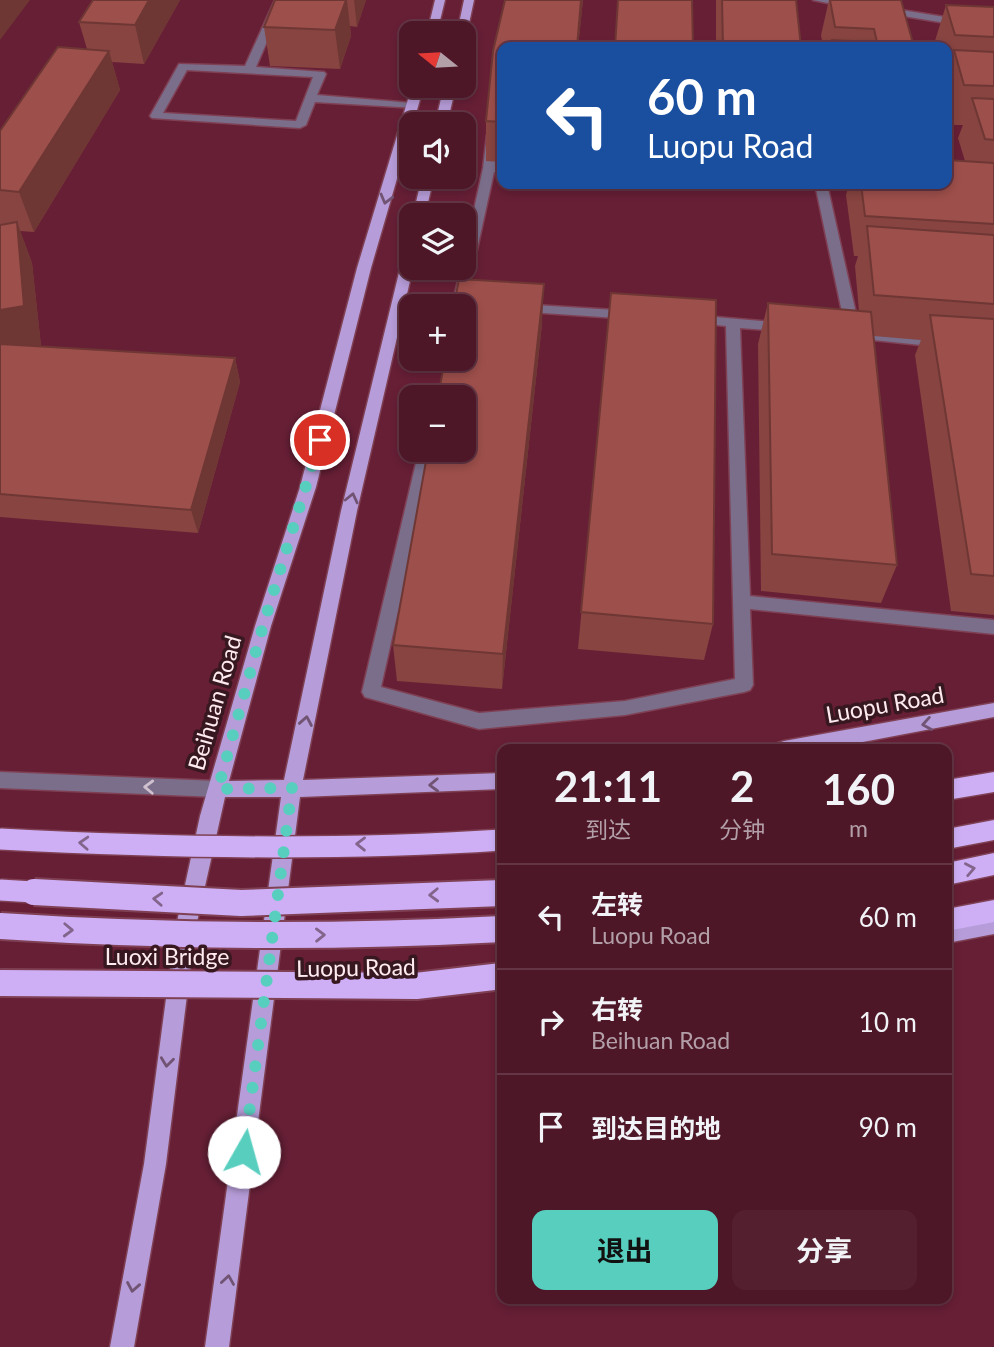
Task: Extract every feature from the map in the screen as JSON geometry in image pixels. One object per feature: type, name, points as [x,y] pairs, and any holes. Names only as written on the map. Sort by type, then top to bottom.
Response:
[{"type":"highway","points":[[952,789],[994,782]]},
{"type":"highway","points":[[952,838],[994,830]]},
{"type":"highway","points":[[0,839],[154,847],[424,845],[497,840]]},
{"type":"highway","points":[[952,873],[994,864]]},
{"type":"highway","points":[[0,890],[241,903],[497,893]]},
{"type":"highway","points":[[952,919],[994,911]]},
{"type":"highway","name":"Luoxi Bridge","points":[[0,926],[242,937],[416,934],[497,929]]},
{"type":"highway","name":"Luoxi Bridge","points":[[0,983],[416,986],[497,977]]},
{"type":"main road","points":[[435,21],[440,0]]},
{"type":"main road","points":[[464,21],[469,0]]},
{"type":"main road","name":"Beihuan Road","points":[[122,1347],[155,1164],[185,931],[218,789],[263,626],[308,487],[364,268],[414,98]]},
{"type":"main road","points":[[217,1347],[292,788],[346,523],[403,280]]},
{"type":"main road","name":"Luopu Road","points":[[811,744],[994,710]]},
{"type":"main road","points":[[218,789],[374,788],[497,781]]},
{"type":"main road","points":[[952,932],[994,924]]},
{"type":"main road","name":"Luopu Road","points":[[177,995],[421,993],[497,985]]},
{"type":"street","points":[[249,70],[280,0]]},
{"type":"street","points":[[818,0],[859,6]]},
{"type":"street","points":[[872,9],[994,28]]},
{"type":"street","points":[[183,66],[249,70],[320,74],[300,125],[156,116],[183,66]]},
{"type":"street","points":[[311,98],[412,106]]},
{"type":"street","points":[[476,222],[495,169],[491,129]]},
{"type":"street","points":[[822,189],[847,334],[956,346]]},
{"type":"street","points":[[500,306],[651,316]]},
{"type":"street","points":[[678,318],[800,329]]},
{"type":"street","points":[[423,462],[371,692],[479,721],[625,708],[744,685],[733,321]]},
{"type":"street","points":[[741,602],[994,627]]},
{"type":"street","points":[[0,780],[218,789]]},
{"type":"street","name":"Luopu Road","points":[[0,990],[91,996],[177,995]]},
{"type":"building","points":[[93,0],[149,0],[135,25],[79,22]]},
{"type":"building","points":[[275,0],[346,0],[335,30],[264,27]]},
{"type":"building","points":[[505,0],[581,0],[577,42],[497,42],[497,122],[486,121],[493,51]]},
{"type":"building","points":[[618,0],[692,0],[693,42],[615,42]]},
{"type":"building","points":[[722,0],[796,0],[800,42],[723,42]]},
{"type":"building","points":[[830,0],[901,0],[913,42],[877,42],[874,29],[835,27]]},
{"type":"building","points":[[946,5],[994,7],[994,37],[955,35]]},
{"type":"building","points":[[832,40],[877,42],[832,42]]},
{"type":"building","points":[[58,47],[109,51],[19,192],[0,190],[0,131]]},
{"type":"building","points":[[954,50],[994,52],[994,86],[964,85]]},
{"type":"building","points":[[972,98],[994,99],[994,140],[985,139]]},
{"type":"building","points":[[952,160],[994,163],[994,224],[865,216],[862,189],[952,189]]},
{"type":"building","points":[[17,222],[24,306],[0,310],[0,225]]},
{"type":"building","points":[[867,226],[994,235],[994,304],[874,295]]},
{"type":"building","points":[[459,280],[544,284],[503,654],[393,645],[426,462],[476,462],[476,385],[440,385],[443,371],[476,371],[476,294],[456,294]]},
{"type":"building","points":[[611,293],[716,300],[713,624],[581,612]]},
{"type":"building","points":[[768,303],[871,312],[897,565],[772,554]]},
{"type":"building","points":[[930,315],[994,319],[994,576],[971,574]]},
{"type":"building","points":[[0,344],[235,358],[191,510],[0,494]]},
{"type":"route","points":[[244,1152],[292,788],[218,789],[263,626],[308,487],[320,440]]}]
